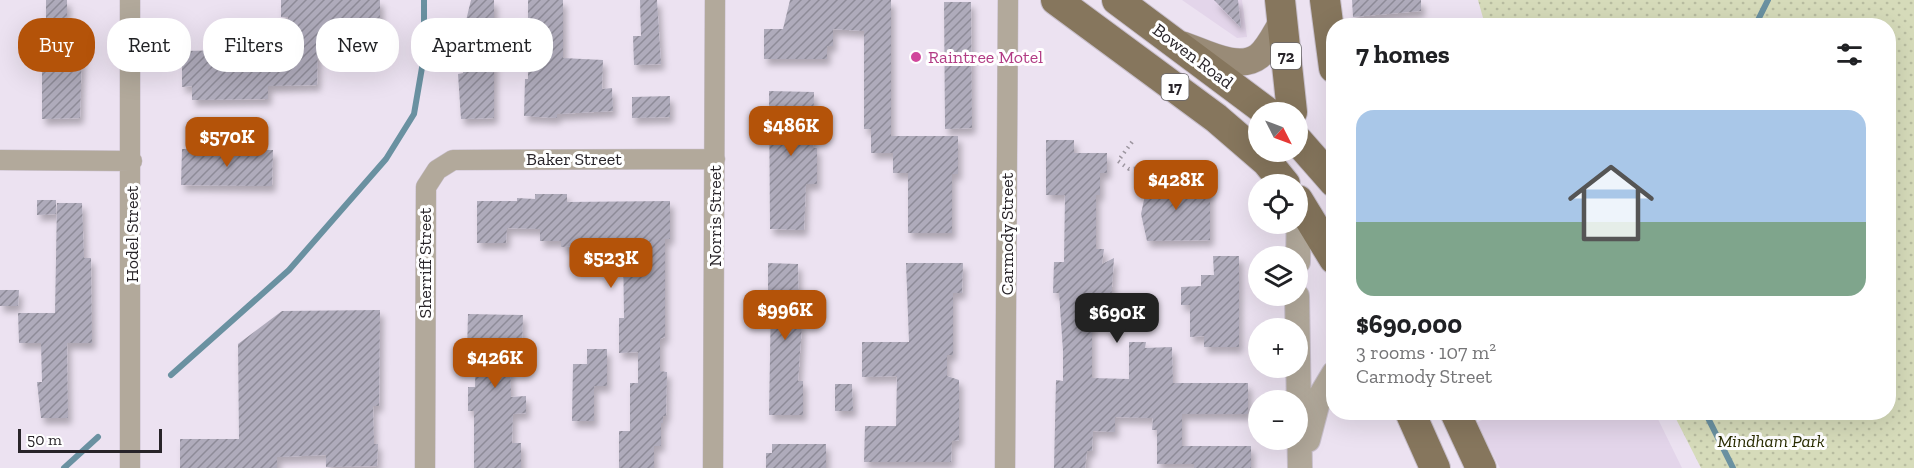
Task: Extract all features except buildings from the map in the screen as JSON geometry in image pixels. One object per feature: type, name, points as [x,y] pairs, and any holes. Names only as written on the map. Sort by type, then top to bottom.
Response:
[{"type":"main road","name":"Bowen Road","points":[[1056,0],[1216,118],[1267,162],[1277,174]]},
{"type":"main road","name":"Bowen Road","points":[[1118,0],[1254,102]]},
{"type":"main road","points":[[1325,0],[1327,18]]},
{"type":"main road","points":[[1176,43],[1244,62],[1261,55],[1281,10]]},
{"type":"main road","name":"72","points":[[1281,10],[1291,102]]},
{"type":"main road","points":[[1308,152],[1326,173]]},
{"type":"main road","name":"17","points":[[1308,218],[1326,246]]},
{"type":"main road","points":[[1414,420],[1435,468]]},
{"type":"main road","points":[[1459,420],[1481,468]]},
{"type":"street","name":"Hodel Street","points":[[130,0],[132,161],[130,468]]},
{"type":"street","name":"Norris Street","points":[[713,468],[715,0]]},
{"type":"street","name":"Carmody Street","points":[[1005,468],[1008,0]]},
{"type":"street","name":"Baker Street","points":[[437,170],[453,160],[715,159]]},
{"type":"street","points":[[0,160],[132,161]]},
{"type":"street","name":"Sherriff Street","points":[[425,468],[426,187],[437,170]]},
{"type":"street","points":[[1298,306],[1300,468]]},
{"type":"street","points":[[1300,468],[1318,398],[1326,386]]},
{"type":"path","points":[[1132,142],[1118,161],[1129,169],[1159,168],[1160,173]]},
{"type":"shaded area","points":[[1182,0],[1242,0],[1247,37],[1237,38]]},
{"type":"shaded area","points":[[1482,420],[1658,420],[1682,468],[1500,468],[1476,423]]},
{"type":"green space","name":"Mindham Park","points":[[1478,0],[1914,0],[1914,468],[1701,468],[1677,420],[1896,420],[1896,18],[1483,18]]},
{"type":"waterway","points":[[171,375],[289,270],[386,159],[414,114],[424,56],[424,0]]},
{"type":"waterway","points":[[1759,18],[1768,0]]},
{"type":"waterway","points":[[1709,420],[1733,468]]},
{"type":"waterway","points":[[64,468],[98,437]]},
{"type":"place","name":"Raintree Motel","points":[[916,57]]}]
